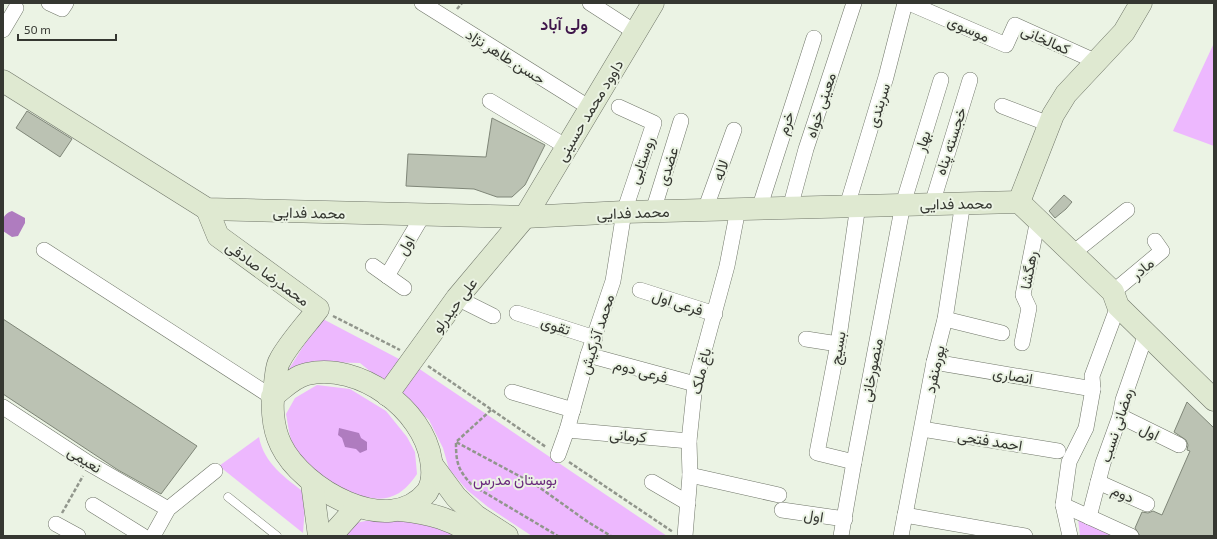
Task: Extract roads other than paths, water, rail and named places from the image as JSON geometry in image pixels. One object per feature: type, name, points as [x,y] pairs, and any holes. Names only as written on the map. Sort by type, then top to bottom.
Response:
[{"type":"street","points":[[49,3],[62,9],[66,3]]},
{"type":"street","name":"حسن طاهر نژاد","points":[[422,3],[590,108]]},
{"type":"street","points":[[590,3],[636,32]]},
{"type":"street","name":"داوود محمد حسینی","points":[[525,217],[652,3]]},
{"type":"street","name":"معینی خواه","points":[[790,208],[806,149],[854,3]]},
{"type":"street","name":"سربندی","points":[[853,206],[906,3]]},
{"type":"street","name":"موسوی","points":[[909,3],[1006,45]]},
{"type":"street","points":[[1141,3],[1124,32],[1066,94],[1049,124],[1019,202],[1073,253],[1146,334],[1214,400]]},
{"type":"street","points":[[3,30],[16,8]]},
{"type":"street","name":"کمالخانی","points":[[1006,45],[1015,25],[1097,62]]},
{"type":"street","name":"خرم","points":[[749,209],[792,103],[814,38]]},
{"type":"street","name":"بهار","points":[[903,204],[941,80]]},
{"type":"street","name":"خجسته پناه","points":[[932,204],[970,80]]},
{"type":"street","points":[[3,81],[207,209]]},
{"type":"street","points":[[490,101],[567,147]]},
{"type":"street","points":[[1002,106],[1049,124]]},
{"type":"street","name":"روستایی","points":[[619,107],[654,123],[624,212]]},
{"type":"street","name":"عضدی","points":[[653,211],[681,121]]},
{"type":"street","name":"لاله","points":[[705,210],[734,130]]},
{"type":"street","name":"محمد فدایی","points":[[207,209],[525,217],[653,211],[963,202],[1019,202]]},
{"type":"street","name":"پورمنفرد","points":[[900,536],[934,362],[945,319],[963,202]]},
{"type":"street","name":"منصورخانی","points":[[841,536],[903,204]]},
{"type":"street","name":"بسیج","points":[[853,206],[838,344],[817,453],[854,462]]},
{"type":"street","name":"محمدرضا صادقی","points":[[207,209],[218,236],[318,309],[279,360],[272,397],[276,432],[281,445],[300,472],[312,483],[341,502],[372,512],[400,510]]},
{"type":"street","name":"باغ ملک","points":[[685,536],[690,475],[689,441],[695,384],[727,266],[749,209]]},
{"type":"street","points":[[1073,253],[1127,210]]},
{"type":"street","name":"محمد آذرکیش","points":[[558,455],[612,281],[624,212]]},
{"type":"street","name":"اول","points":[[387,276],[423,215]]},
{"type":"street","name":"علی حیدرلو","points":[[387,395],[457,298],[525,217]]},
{"type":"street","name":"رهگشا","points":[[1022,343],[1029,308],[1023,295],[1038,220]]},
{"type":"street","name":"مادر","points":[[1116,299],[1162,251],[1155,241]]},
{"type":"street","points":[[44,250],[272,397],[295,378],[306,374],[320,372],[335,373],[366,382],[387,395],[407,413],[422,432],[426,439],[433,466],[432,479],[428,490],[421,499],[412,506],[400,510]]},
{"type":"street","points":[[373,266],[404,288]]},
{"type":"street","name":"فرعی اول","points":[[640,290],[715,314]]},
{"type":"street","points":[[457,298],[493,316]]},
{"type":"street","points":[[1070,536],[1063,505],[1069,462],[1086,428],[1093,389],[1092,376],[1116,299]]},
{"type":"street","name":"تقوی","points":[[517,313],[595,338]]},
{"type":"street","points":[[945,319],[1002,333]]},
{"type":"street","name":"رمضانی نسب","points":[[1089,517],[1103,463],[1120,416],[1123,400],[1146,334]]},
{"type":"street","points":[[806,339],[838,344]]},
{"type":"street","name":"فرعی دوم","points":[[588,355],[695,384]]},
{"type":"street","name":"انصاری","points":[[934,362],[1093,389]]},
{"type":"street","points":[[512,392],[573,410]]},
{"type":"street","name":"نعیمی","points":[[3,407],[90,464],[168,509]]},
{"type":"street","name":"اول","points":[[1120,416],[1179,445]]},
{"type":"street","name":"احمد فتحی","points":[[922,429],[1058,451]]},
{"type":"street","name":"کرمانی","points":[[567,430],[689,441]]},
{"type":"street","points":[[433,466],[456,497],[476,516],[507,536]]},
{"type":"street","points":[[153,536],[168,509],[215,471]]},
{"type":"street","points":[[690,475],[780,495]]},
{"type":"street","points":[[652,482],[688,502]]},
{"type":"street","name":"دوم","points":[[1098,482],[1147,504]]},
{"type":"street","points":[[312,483],[319,536]]},
{"type":"street","points":[[93,505],[143,536]]},
{"type":"street","points":[[1063,505],[1130,536]]},
{"type":"street","points":[[331,536],[356,508]]},
{"type":"street","points":[[400,510],[421,512],[445,518],[477,536]]},
{"type":"street","name":"اول","points":[[782,510],[845,519]]},
{"type":"street","points":[[905,515],[1025,536]]},
{"type":"street","points":[[56,524],[78,536]]},
{"type":"lane","points":[[228,497],[277,536]]},
{"type":"district","name":"ولی آباد","points":[[564,23]]},
{"type":"park label","name":"بوستان مدرس","points":[[515,479]]}]
